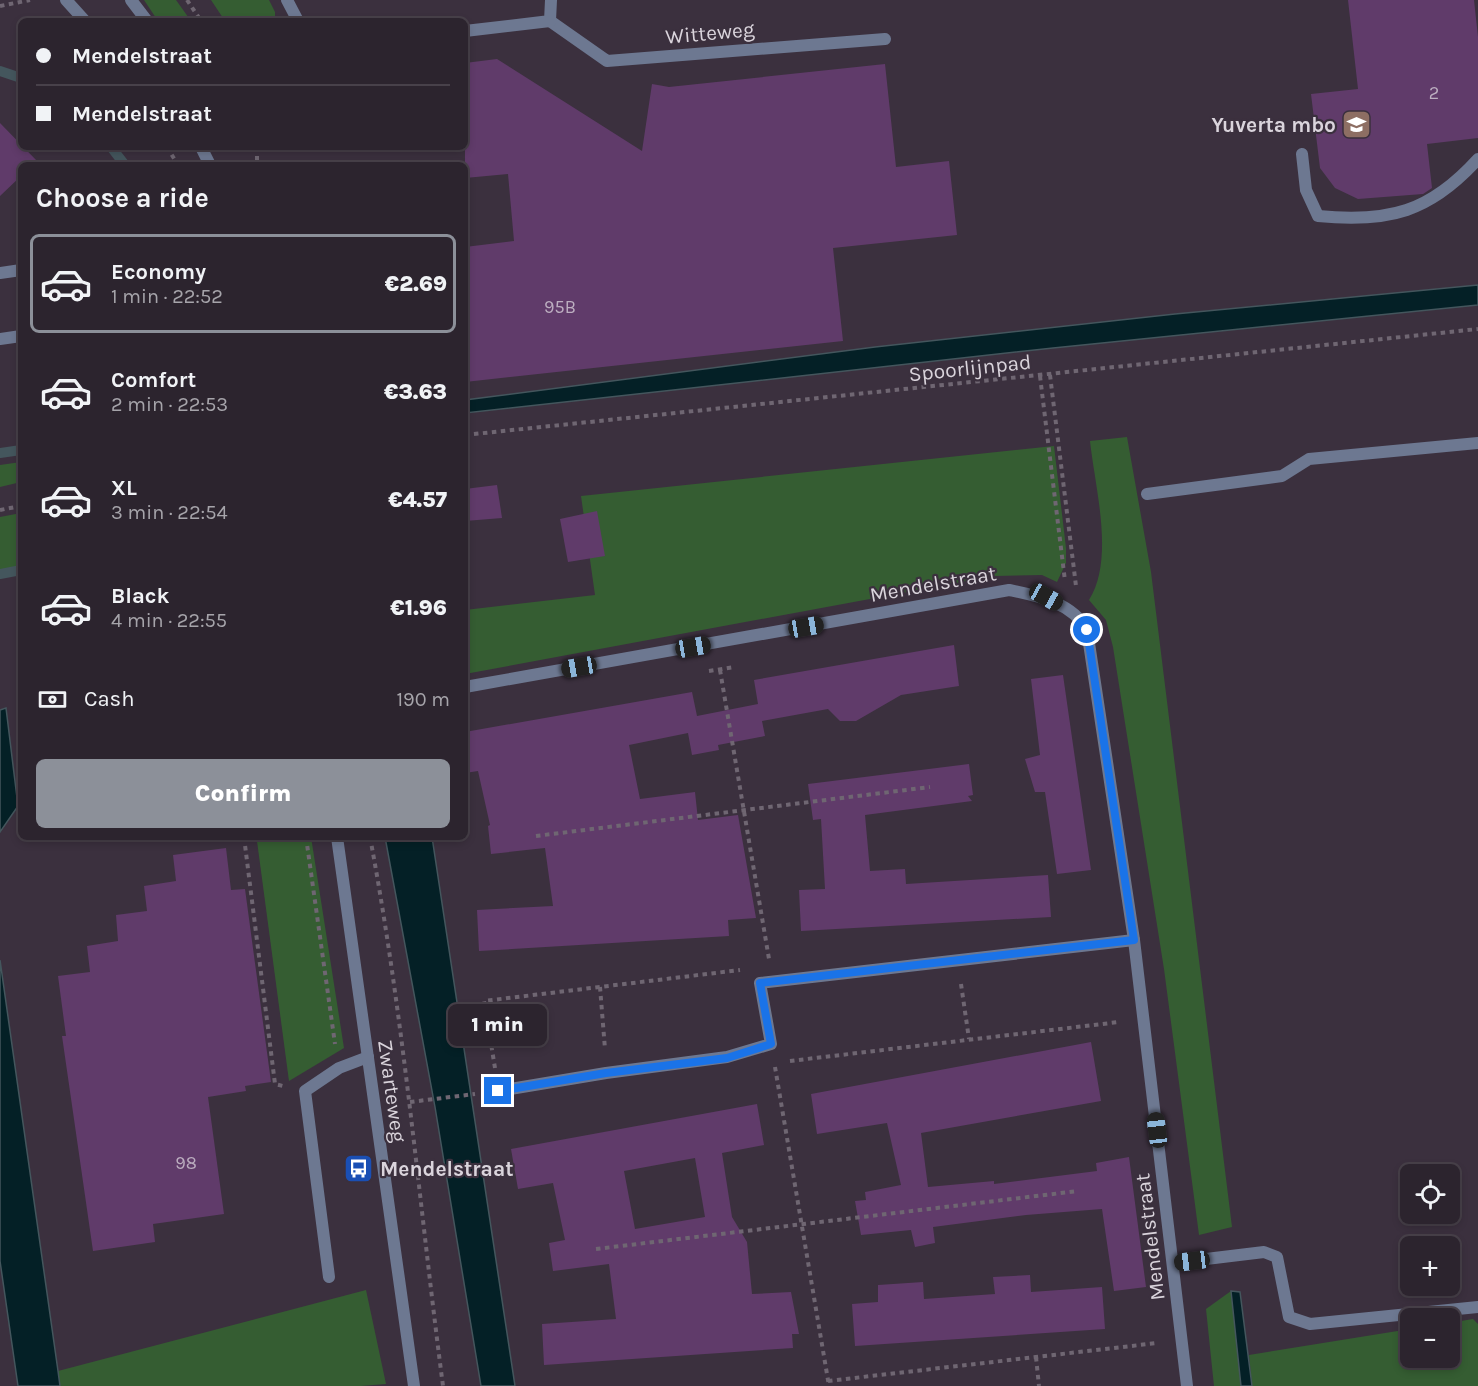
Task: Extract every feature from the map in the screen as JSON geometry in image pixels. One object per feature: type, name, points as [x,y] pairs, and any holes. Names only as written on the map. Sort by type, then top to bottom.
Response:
[{"type":"street","points":[[66,0],[82,18]]},
{"type":"street","points":[[131,0],[145,18]]},
{"type":"street","points":[[287,0],[296,18]]},
{"type":"street","points":[[468,30],[550,21],[551,0]]},
{"type":"street","name":"Witteweg","points":[[550,21],[607,61],[885,39]]},
{"type":"street","points":[[1302,154],[1306,189],[1318,216],[1346,219],[1391,215],[1431,202],[1456,183],[1478,159]]},
{"type":"street","points":[[0,273],[18,270]]},
{"type":"street","points":[[0,339],[18,336]]},
{"type":"street","points":[[1147,494],[1282,476],[1309,459],[1478,443]]},
{"type":"street","name":"Mendelstraat","points":[[468,686],[1009,590],[1046,597],[1080,617],[1087,630],[1134,940],[1187,1386]]},
{"type":"street","name":"Zwarteweg","points":[[337,840],[414,1386]]},
{"type":"street","points":[[498,1091],[606,1073],[727,1058],[771,1044],[760,983],[1134,940]]},
{"type":"street","points":[[329,1277],[305,1091],[339,1068],[368,1057]]},
{"type":"street","points":[[1173,1263],[1264,1252],[1277,1257],[1289,1317],[1310,1324],[1478,1307]]},
{"type":"path","points":[[0,6],[30,0]]},
{"type":"path","points":[[187,0],[199,18]]},
{"type":"path","name":"Spoorlijnpad","points":[[468,435],[1478,329]]},
{"type":"path","points":[[1050,375],[1080,617]]},
{"type":"path","points":[[1040,376],[1068,610]]},
{"type":"path","points":[[0,510],[18,507]]},
{"type":"path","points":[[716,643],[773,982]]},
{"type":"path","points":[[536,836],[744,808],[930,787]]},
{"type":"path","points":[[244,840],[275,1084],[305,1091]]},
{"type":"path","points":[[306,840],[339,1068]]},
{"type":"path","name":"Zwarteweg","points":[[370,840],[410,1102],[422,1229],[443,1386]]},
{"type":"path","points":[[958,960],[969,1039]]},
{"type":"path","points":[[498,1091],[484,1001],[770,967]]},
{"type":"path","points":[[600,987],[606,1073]]},
{"type":"path","points":[[774,1062],[1144,1019]]},
{"type":"path","points":[[771,1044],[828,1384],[1182,1340]]},
{"type":"path","points":[[410,1102],[485,1092]]},
{"type":"path","points":[[596,1249],[1078,1191]]},
{"type":"path","points":[[1036,1357],[1040,1386]]},
{"type":"green space","points":[[144,0],[176,0],[189,18],[156,18]]},
{"type":"green space","points":[[211,0],[269,0],[275,12],[275,18],[223,18]]},
{"type":"green space","points":[[1127,437],[1151,572],[1232,1227],[1199,1235],[1164,969],[1113,647],[1106,620],[1089,600],[1097,583],[1102,544],[1099,501],[1090,441]]},
{"type":"green space","points":[[1054,446],[1066,563],[1057,582],[1042,575],[994,576],[468,673],[468,610],[595,595],[581,496]]},
{"type":"green space","points":[[18,462],[18,483],[0,487],[0,465]]},
{"type":"green space","points":[[18,514],[18,571],[0,575],[0,517]]},
{"type":"green space","points":[[311,840],[344,1048],[289,1081],[257,841]]},
{"type":"green space","points":[[366,1290],[386,1384],[361,1386],[60,1386],[58,1371]]},
{"type":"green space","points":[[1231,1291],[1243,1386],[1214,1386],[1206,1309]]},
{"type":"green space","points":[[1473,1319],[1478,1324],[1478,1386],[1252,1386],[1249,1355],[1400,1331],[1400,1368],[1460,1368],[1460,1321]]},
{"type":"shaded area","points":[[1478,285],[1478,305],[1053,348],[468,413],[468,400],[875,347],[1175,314]]},
{"type":"shaded area","points":[[6,708],[18,806],[0,832],[0,710]]},
{"type":"shaded area","points":[[386,840],[432,840],[515,1386],[481,1386],[435,1107]]},
{"type":"shaded area","points":[[0,960],[60,1386],[18,1386],[0,1261]]},
{"type":"shaded area","points":[[1231,1291],[1240,1292],[1252,1386],[1241,1386]]},
{"type":"building","points":[[1348,0],[1474,0],[1478,37],[1478,138],[1427,144],[1432,188],[1423,194],[1358,199],[1335,188],[1320,168],[1311,94],[1358,89]]},
{"type":"building","points":[[497,59],[642,151],[652,84],[669,87],[885,64],[896,167],[949,161],[957,235],[833,248],[843,341],[468,382],[468,247],[514,241],[508,174],[468,178],[465,150],[468,150],[468,63]]},
{"type":"building","points":[[0,123],[18,141],[18,150],[26,150],[37,161],[18,162],[18,179],[0,196]]},
{"type":"building","points":[[497,485],[502,518],[468,521],[468,489]]},
{"type":"building","points":[[597,511],[605,556],[568,562],[560,519]]},
{"type":"building","points":[[954,645],[959,686],[901,695],[856,721],[840,721],[828,709],[762,721],[765,736],[718,745],[719,750],[692,755],[688,733],[629,745],[640,799],[695,792],[698,820],[738,815],[756,918],[728,920],[729,936],[479,951],[477,910],[553,906],[545,848],[491,854],[488,826],[490,825],[478,771],[468,773],[468,731],[692,692],[697,716],[758,704],[754,680]]},
{"type":"building","points":[[1063,675],[1091,870],[1057,874],[1045,792],[1035,792],[1025,759],[1040,755],[1031,679]]},
{"type":"building","points":[[969,764],[973,795],[968,796],[972,801],[865,815],[870,871],[905,869],[906,884],[1048,875],[1051,917],[801,931],[799,890],[825,889],[821,819],[813,820],[808,784]]},
{"type":"building","points":[[226,848],[231,890],[245,889],[271,1082],[245,1086],[246,1091],[208,1097],[224,1214],[153,1224],[155,1242],[93,1251],[62,1036],[66,1036],[58,976],[90,972],[87,946],[118,941],[116,915],[147,911],[144,886],[176,881],[173,855]]},
{"type":"building","points":[[1091,1042],[1101,1101],[921,1133],[928,1187],[994,1181],[994,1184],[1097,1171],[1096,1163],[1129,1157],[1146,1287],[1114,1291],[1102,1209],[1026,1215],[933,1227],[935,1243],[915,1247],[911,1230],[861,1235],[855,1201],[866,1200],[865,1192],[901,1185],[887,1123],[817,1134],[811,1094]]},
{"type":"building","points":[[757,1104],[764,1145],[722,1153],[732,1217],[747,1242],[752,1294],[791,1292],[799,1334],[792,1334],[793,1348],[544,1365],[542,1324],[616,1319],[609,1264],[553,1271],[549,1243],[565,1240],[553,1183],[518,1189],[511,1149]],"holes":[[[695,1158],[705,1217],[635,1229],[624,1171]]]},
{"type":"building","points":[[1030,1275],[1031,1292],[1102,1287],[1105,1329],[855,1346],[852,1304],[878,1302],[878,1285],[923,1282],[924,1299],[995,1294],[993,1277]]},
{"type":"waterway","points":[[0,71],[18,77]]},
{"type":"waterway","points":[[113,150],[123,162]]},
{"type":"waterway","points":[[0,453],[18,450]]},
{"type":"waterway","points":[[0,574],[18,571]]},
{"type":"place","name":"Yuverta mbo","points":[[1357,125]]},
{"type":"place","name":"Mendelstraat","points":[[359,1169]]},
{"type":"route","points":[[498,1091],[606,1073],[727,1058],[771,1044],[760,983],[1134,940],[1087,630]]}]
